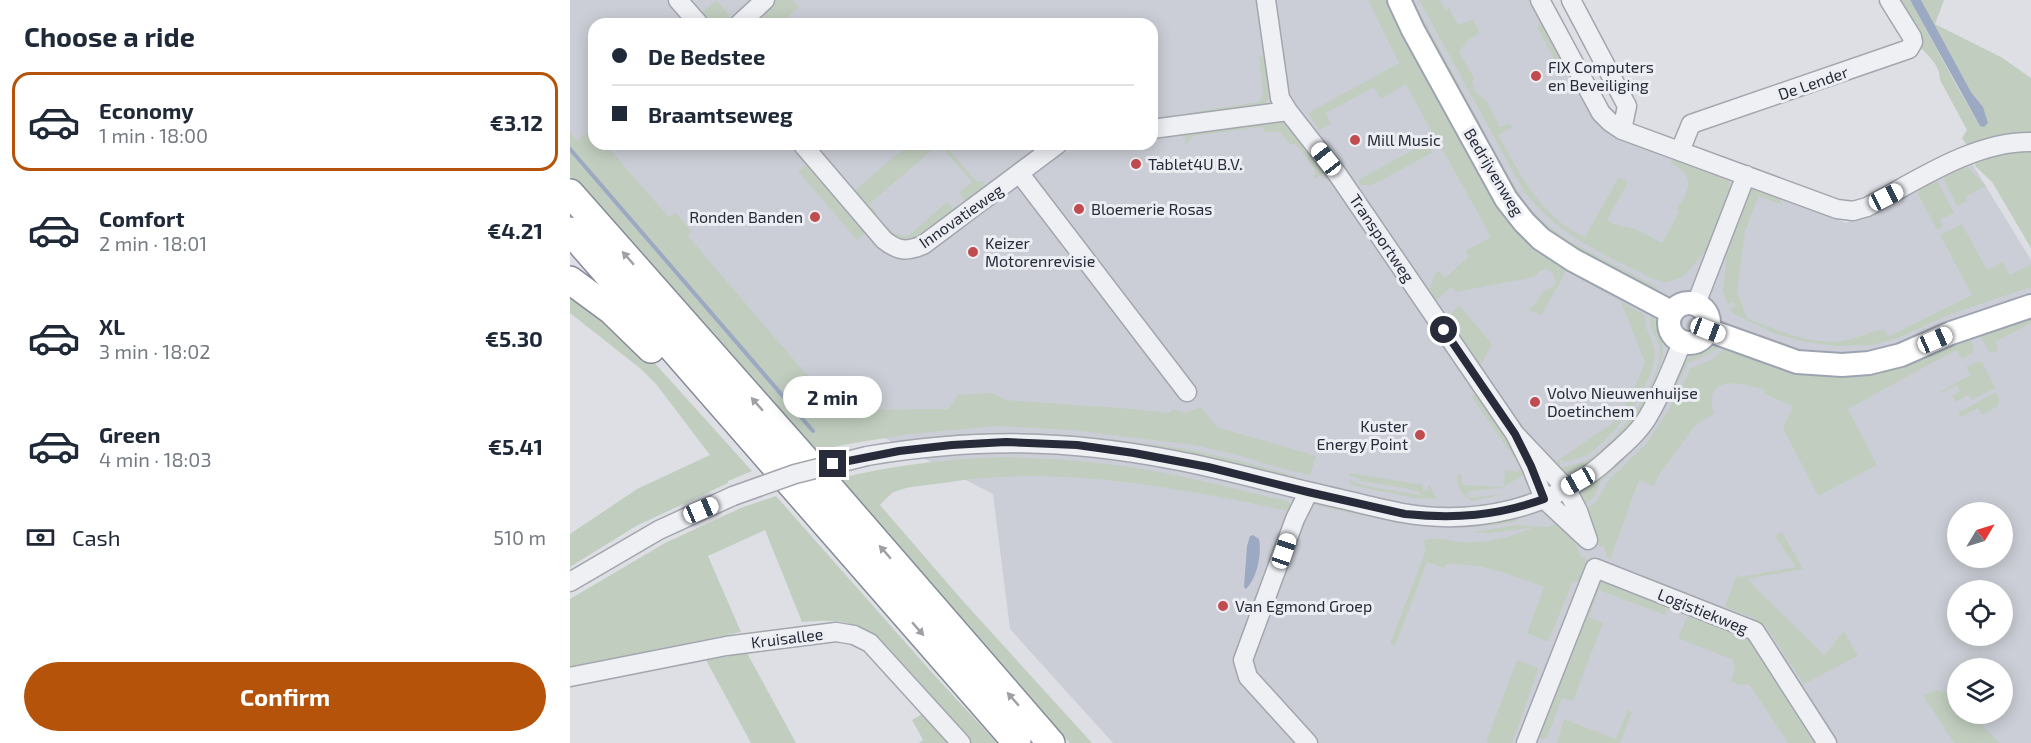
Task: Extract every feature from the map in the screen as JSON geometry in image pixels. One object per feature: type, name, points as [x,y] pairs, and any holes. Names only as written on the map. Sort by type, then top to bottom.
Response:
[{"type":"highway","points":[[570,193],[1051,743]]},
{"type":"highway","points":[[570,231],[1017,743]]},
{"type":"highway","points":[[570,280],[595,297],[639,336],[722,426],[810,506]]},
{"type":"main road","name":"Bedrijvenweg","points":[[1399,0],[1413,30],[1506,199],[1524,222],[1541,239],[1573,260],[1671,312]]},
{"type":"main road","points":[[1682,303],[1696,304],[1707,314],[1708,330],[1698,342],[1682,343],[1674,338],[1669,330],[1668,321],[1671,312],[1682,303]]},
{"type":"main road","points":[[1708,330],[1797,362],[1842,365],[1869,363],[1901,355],[1951,333],[2031,306]]},
{"type":"street","points":[[678,0],[694,18]]},
{"type":"street","points":[[746,18],[765,0]]},
{"type":"street","name":"Transportweg","points":[[1266,0],[1280,98],[1338,175],[1515,434],[1544,499]]},
{"type":"street","points":[[1540,0],[1601,113],[1610,122],[1622,130],[1837,209],[1853,211],[1867,207],[1964,157],[2011,143],[2031,142]]},
{"type":"street","points":[[1571,0],[1627,106],[1622,130]]},
{"type":"street","name":"De Lender","points":[[1680,152],[1690,124],[1909,49],[1913,42],[1912,37],[1889,0]]},
{"type":"street","points":[[1158,128],[1288,111]]},
{"type":"street","name":"Innovatieweg","points":[[807,150],[884,240],[894,248],[910,251],[922,245],[1050,150]]},
{"type":"street","name":"Innovatieweg","points":[[1020,174],[1187,392]]},
{"type":"street","points":[[1696,304],[1746,174]]},
{"type":"street","points":[[570,582],[659,530],[733,496],[795,474],[867,456],[952,445],[1043,442],[1093,447],[1173,460],[1405,514],[1431,516],[1491,514],[1517,509],[1544,499],[1591,474],[1624,444],[1650,415],[1682,343]]},
{"type":"street","name":"Transportweg","points":[[1515,434],[1566,488]]},
{"type":"street","points":[[1526,743],[1595,568],[1594,554],[1578,511],[1566,488]]},
{"type":"street","points":[[1308,492],[1295,519],[1243,660],[1248,677],[1308,743]]},
{"type":"street","points":[[1544,499],[1588,540]]},
{"type":"street","name":"Logistiekweg","points":[[1595,568],[1755,631],[1827,743]]},
{"type":"street","name":"Kruisallee","points":[[570,677],[726,646],[836,632],[854,635],[870,643],[961,743]]},
{"type":"shaded area","points":[[570,0],[1531,0],[1590,107],[1749,182],[1846,223],[1971,162],[2031,260],[2031,743],[1113,743],[1010,629],[993,494],[840,415],[570,140]]},
{"type":"green space","points":[[716,0],[729,18],[700,18],[698,16]]},
{"type":"green space","points":[[771,0],[793,0],[799,7],[787,18],[752,18]]},
{"type":"green space","points":[[1368,0],[1391,0],[1489,182],[1574,274],[1645,315],[1655,354],[1653,367],[1630,411],[1608,438],[1586,456],[1564,462],[1562,459],[1559,461],[1561,464],[1555,467],[1551,465],[1611,424],[1630,398],[1645,362],[1621,302],[1566,271],[1541,316],[1528,309],[1534,305],[1543,292],[1556,283],[1552,272],[1546,269],[1534,277],[1456,292],[1451,287],[1437,300],[1429,290],[1435,274],[1439,271],[1445,278],[1469,256],[1465,251],[1491,237],[1440,145],[1431,150],[1432,153],[1372,185],[1361,185],[1358,180],[1435,138],[1406,84],[1381,99],[1374,87],[1326,113],[1331,124],[1319,130],[1308,113],[1399,63]]},
{"type":"green space","points":[[1407,0],[1413,0],[1509,177],[1528,207],[1569,241],[1657,287],[1657,292],[1553,237],[1518,202]]},
{"type":"green space","points":[[1419,0],[1440,0],[1445,10],[1449,8],[1458,25],[1473,19],[1480,33],[1468,40],[1459,52],[1474,78],[1472,82],[1476,93],[1486,100],[1500,127],[1507,124],[1514,126],[1498,135],[1534,194],[1556,219],[1570,229],[1585,237],[1619,177],[1628,182],[1607,220],[1638,230],[1662,243],[1679,212],[1676,210],[1688,188],[1686,175],[1670,163],[1675,156],[1727,175],[1730,190],[1711,244],[1687,273],[1665,283],[1651,278],[1580,241],[1548,218],[1534,204],[1522,188]]},
{"type":"green space","points":[[1893,0],[1910,0],[1980,126],[1983,107],[1971,92],[1921,0],[1944,0],[1935,24],[2001,57],[2031,78],[2031,133],[1998,137],[1969,149],[1962,138],[1967,130],[1940,80],[1938,69],[1917,43]]},
{"type":"green space","points":[[1544,25],[1568,65],[1568,72],[1564,77],[1537,27]]},
{"type":"green space","points":[[1267,56],[1271,90],[1267,102],[1262,107],[1194,118],[1193,112],[1259,102],[1263,94],[1259,57]]},
{"type":"green space","points":[[1280,119],[1287,121],[1324,169],[1323,174],[1314,179],[1315,170],[1296,144],[1290,144],[1280,132],[1265,132],[1262,127],[1193,136],[1186,145],[1184,132]]},
{"type":"green space","points":[[570,132],[577,141],[588,132],[588,150],[610,150],[669,217],[676,213],[691,231],[688,236],[837,410],[948,409],[958,395],[993,393],[1006,400],[1168,413],[1173,409],[1185,413],[1201,407],[1217,427],[1316,456],[1310,475],[1194,445],[1072,430],[997,426],[910,434],[815,451],[711,338],[570,176]]},
{"type":"green space","points":[[2031,149],[2031,248],[1992,182],[1975,166],[1976,160],[2000,152]]},
{"type":"green space","points":[[902,150],[932,150],[869,204],[877,213],[872,216],[853,192]]},
{"type":"green space","points":[[944,150],[949,150],[976,181],[984,181],[985,189],[967,203],[959,193],[972,182]]},
{"type":"green space","points":[[809,162],[868,231],[857,240],[798,171]]},
{"type":"green space","points":[[1964,164],[1986,186],[1965,197],[1967,201],[1957,206],[1944,180],[1944,175]]},
{"type":"green space","points":[[1933,180],[1938,182],[1954,213],[1940,220],[1943,226],[1937,230],[1918,194],[1920,186]]},
{"type":"green space","points":[[1753,188],[1779,194],[1782,205],[1758,196],[1745,232],[1737,292],[1747,318],[1783,332],[1809,339],[1834,342],[1883,329],[1889,336],[1972,295],[1940,235],[1962,224],[1987,270],[2003,262],[2010,275],[2031,264],[2031,287],[1951,314],[1898,338],[1872,345],[1835,346],[1801,341],[1776,334],[1734,314],[1729,309],[1735,306],[1734,302],[1728,305],[1723,291],[1729,233],[1749,190]]},
{"type":"green space","points":[[947,202],[954,210],[952,215],[924,235],[904,244],[880,226],[882,222],[895,234],[908,236]]},
{"type":"green space","points":[[570,290],[651,359],[752,471],[636,526],[570,567],[570,534],[637,489],[710,455],[656,384],[641,369],[570,313]]},
{"type":"green space","points":[[1459,305],[1492,344],[1481,365],[1448,317]]},
{"type":"green space","points":[[2031,311],[2031,323],[1995,342],[1997,352],[1990,353],[1979,335]]},
{"type":"green space","points":[[1651,314],[1661,334],[1663,356],[1648,398],[1625,433],[1606,453],[1576,473],[1564,473],[1558,469],[1585,461],[1600,451],[1623,427],[1644,397],[1652,382],[1660,353],[1650,324]]},
{"type":"green space","points":[[1964,336],[1971,341],[1974,347],[1972,353],[1962,359],[1956,350],[1848,409],[1877,465],[1818,496],[1783,428],[1793,406],[1764,394],[1765,390],[1736,384],[1719,386],[1714,391],[1712,400],[1714,413],[1694,427],[1660,473],[1654,486],[1639,480],[1610,560],[1604,545],[1599,547],[1582,512],[1596,502],[1608,481],[1647,443],[1672,404],[1691,368],[1713,359],[1726,347],[1795,367]]},
{"type":"green space","points":[[1719,347],[1688,363],[1651,429],[1622,462],[1601,481],[1594,497],[1580,507],[1580,499],[1585,487],[1683,363],[1697,350]]},
{"type":"green space","points":[[1979,361],[1983,363],[1995,388],[1972,400],[1968,395],[1956,402],[1952,395],[1960,391],[1957,385],[1940,392],[1970,375],[1966,367]]},
{"type":"green space","points":[[1996,392],[1999,399],[1998,406],[1982,415],[1978,408],[1961,417],[1958,413]]},
{"type":"green space","points":[[1478,393],[1509,433],[1505,437],[1517,457],[1514,458],[1471,396]]},
{"type":"green space","points":[[1030,433],[1093,437],[1186,449],[1295,476],[1294,481],[1161,451],[850,451],[887,443],[957,434]]},
{"type":"green space","points":[[1004,457],[1112,464],[1183,477],[1288,501],[1291,505],[1289,511],[1203,494],[1117,481],[1030,476],[987,478],[912,487],[894,492],[880,505],[962,600],[1092,743],[1070,743],[838,479],[919,463]]},
{"type":"green space","points":[[1505,470],[1517,472],[1523,470],[1524,475],[1504,486]]},
{"type":"green space","points":[[1350,473],[1423,485],[1423,491],[1428,490],[1430,486],[1437,499],[1414,498],[1351,485],[1349,480],[1366,486],[1419,495],[1421,493],[1361,481],[1350,476]]},
{"type":"green space","points":[[1458,475],[1462,475],[1461,483],[1503,487],[1471,491],[1467,494],[1468,498],[1461,490]]},
{"type":"green space","points":[[1505,494],[1472,501],[1468,498]]},
{"type":"green space","points":[[776,496],[997,743],[971,743],[900,660],[868,633],[841,622],[802,622],[765,530],[708,556],[741,632],[570,668],[570,599],[665,543],[743,507]]},
{"type":"green space","points":[[1320,503],[1517,516],[1518,521],[1465,527],[1415,524],[1314,505]]},
{"type":"green space","points":[[1559,523],[1576,544],[1581,557],[1585,557],[1586,566],[1582,582],[1573,581],[1548,642],[1527,633],[1544,587],[1484,567],[1446,564],[1444,568],[1427,562],[1395,646],[1390,644],[1426,550],[1423,541],[1437,539],[1460,542],[1488,541],[1508,537],[1534,527],[1492,533],[1472,532],[1518,525],[1547,527]]},
{"type":"green space","points":[[1782,532],[1803,569],[1747,579],[1824,655],[1844,631],[1858,656],[1804,684],[1767,628],[1754,618],[1725,607],[1737,574],[1740,577],[1796,567],[1775,536]]},
{"type":"green space","points":[[1606,580],[1666,603],[1665,615],[1599,590],[1589,617],[1603,623],[1573,701],[1562,698],[1547,737],[1543,739],[1538,737],[1594,588]]},
{"type":"green space","points":[[1689,612],[1748,636],[1820,743],[1788,743],[1751,687],[1748,684],[1739,685],[1731,681],[1735,668],[1733,660],[1678,638]]},
{"type":"green space","points":[[747,653],[796,743],[751,743],[706,660]]},
{"type":"green space","points":[[1517,660],[1539,668],[1512,743],[1486,742]]},
{"type":"green space","points":[[1935,690],[1947,693],[1947,724],[1980,724],[2000,743],[1954,743],[1923,696]]},
{"type":"green space","points":[[1628,710],[1632,712],[1620,743],[1557,743],[1564,719],[1616,739]]},
{"type":"green space","points":[[928,711],[955,743],[919,743],[923,740],[912,720]]},
{"type":"water","points":[[1910,0],[1921,0],[1971,92],[1983,107],[1988,123],[1984,127],[1980,126]]},
{"type":"water","points":[[1253,535],[1259,539],[1259,559],[1253,579],[1246,589],[1244,587],[1247,546],[1250,536]]},
{"type":"waterway","points":[[570,149],[813,431]]},
{"type":"place","name":"FIX Computers en Beveiliging","points":[[1536,76]]},
{"type":"place","name":"Mill Music","points":[[1355,140]]},
{"type":"place","name":"Tablet4U B.V.","points":[[1136,164]]},
{"type":"place","name":"Bloemerie Rosas","points":[[1079,209]]},
{"type":"place","name":"Ronden Banden","points":[[815,217]]},
{"type":"place","name":"Keizer Motorenrevisie","points":[[973,252]]},
{"type":"place","name":"Volvo Nieuwenhuijse Doetinchem","points":[[1535,402]]},
{"type":"place","name":"Kuster Energy Point","points":[[1420,435]]},
{"type":"place","name":"Van Egmond Groep","points":[[1223,606]]},
{"type":"route","points":[[833,464],[867,456],[930,447],[974,443],[1043,442],[1093,447],[1173,460],[1405,514],[1456,516],[1491,514],[1517,509],[1544,499],[1515,434],[1444,330]]}]
